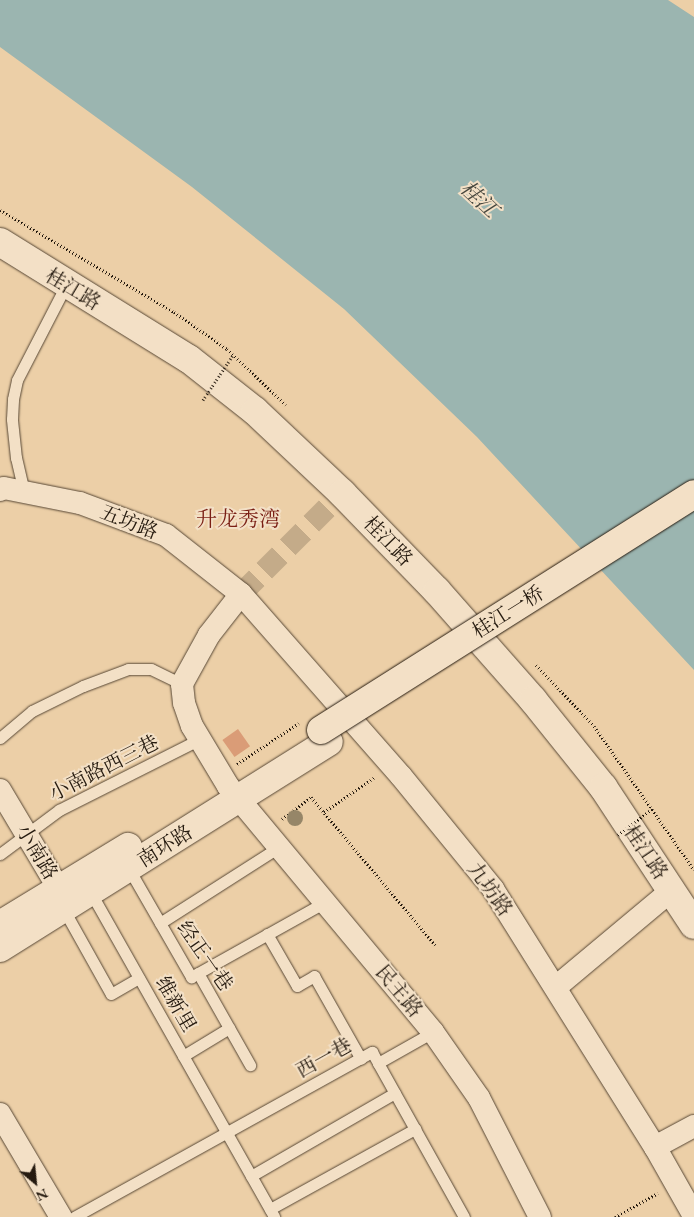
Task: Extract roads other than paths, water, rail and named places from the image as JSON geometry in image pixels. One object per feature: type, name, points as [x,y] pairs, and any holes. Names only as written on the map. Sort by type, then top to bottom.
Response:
[{"type":"main road","name":"桂江路","points":[[0,242],[66,285],[189,359],[256,411],[342,493],[437,591],[533,700],[603,787],[694,925]]},
{"type":"main road","name":"桂江一桥","points":[[318,731],[694,494]]},
{"type":"main road","name":"桂江一桥","points":[[318,731],[694,511]]},
{"type":"main road","name":"南环路","points":[[0,948],[61,899],[229,787],[318,731]]},
{"type":"main road","name":"南环路","points":[[0,925],[61,899],[91,893],[129,869],[229,787]]},
{"type":"street","name":"五坊路","points":[[0,490],[4,488],[80,503],[166,535],[241,594]]},
{"type":"street","points":[[182,684],[209,636],[241,594]]},
{"type":"street","name":"九坊路","points":[[241,594],[392,766],[493,889],[655,1147],[694,1216]]},
{"type":"street","name":"民主路","points":[[182,684],[187,715],[229,787],[433,1032],[479,1098],[538,1216]]},
{"type":"street","name":"小南路","points":[[1,795],[27,836],[61,899]]},
{"type":"street","points":[[556,987],[672,890]]},
{"type":"street","points":[[0,1114],[60,1217]]},
{"type":"street","points":[[655,1147],[694,1126]]},
{"type":"lane","points":[[24,492],[12,419],[13,399],[17,380],[66,285]]},
{"type":"lane","points":[[0,738],[32,711],[83,686],[128,668],[151,669],[182,684]]},
{"type":"lane","name":"小南路西三巷","points":[[0,854],[27,836],[58,810],[200,739]]},
{"type":"lane","points":[[160,923],[272,839]]},
{"type":"lane","name":"经正一巷","points":[[129,869],[191,977],[198,973],[250,1065]]},
{"type":"lane","name":"维新里","points":[[91,893],[272,1213]]},
{"type":"lane","points":[[61,899],[111,994],[139,978]]},
{"type":"lane","points":[[198,973],[324,902]]},
{"type":"lane","points":[[266,934],[297,986],[314,976],[361,1059]]},
{"type":"lane","points":[[183,1056],[229,1028]]},
{"type":"lane","name":"西一巷","points":[[74,1217],[228,1134],[372,1052],[378,1063],[433,1032]]},
{"type":"lane","points":[[378,1063],[464,1217]]},
{"type":"lane","points":[[252,1176],[395,1093]]},
{"type":"lane","points":[[272,1213],[415,1129]]},
{"type":"water","name":"桂江","points":[[0,0],[668,0],[694,17],[694,670],[477,437],[344,309],[192,187],[0,47]]},
{"type":"tunnel","points":[[241,594],[342,493]]},
{"type":"district","name":"升龙秀湾","points":[[238,519]]}]
